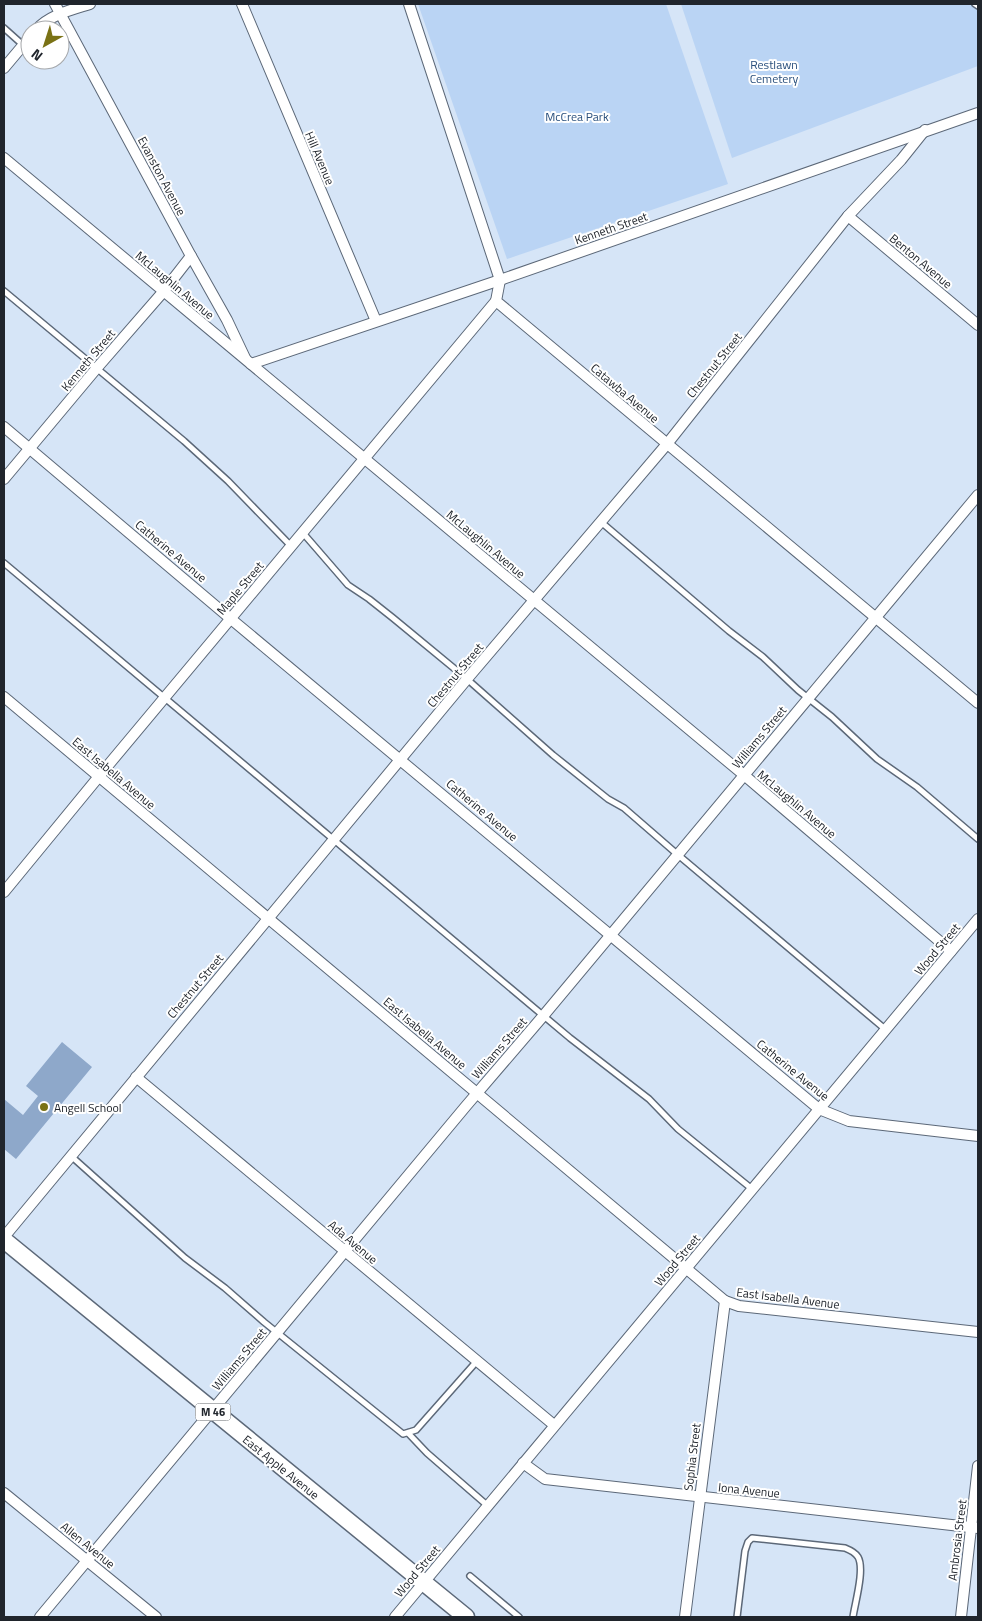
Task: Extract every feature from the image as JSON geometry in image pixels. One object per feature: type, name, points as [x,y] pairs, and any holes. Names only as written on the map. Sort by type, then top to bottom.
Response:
[{"type":"main road","name":"East Apple Avenue","points":[[4,1238],[212,1411],[466,1617]]},
{"type":"street","name":"Evanston Avenue","points":[[54,4],[191,256],[228,320],[249,363]]},
{"type":"street","points":[[48,20],[90,4]]},
{"type":"street","name":"Hill Avenue","points":[[242,4],[376,321]]},
{"type":"street","points":[[409,4],[500,280],[496,301]]},
{"type":"street","points":[[4,68],[20,49]]},
{"type":"street","name":"Kenneth Street","points":[[249,363],[500,280],[978,113]]},
{"type":"street","name":"Chestnut Street","points":[[4,1238],[268,918],[667,444],[848,216],[925,130]]},
{"type":"street","name":"McLaughlin Avenue","points":[[4,158],[744,775],[951,951]]},
{"type":"street","name":"Benton Avenue","points":[[848,216],[978,325]]},
{"type":"street","name":"Kenneth Street","points":[[4,480],[163,292],[191,256]]},
{"type":"street","name":"Catawba Avenue","points":[[496,301],[978,704]]},
{"type":"street","name":"Maple Street","points":[[4,892],[496,301]]},
{"type":"street","name":"Catherine Avenue","points":[[4,427],[819,1109],[849,1121],[978,1136]]},
{"type":"street","name":"Williams Street","points":[[40,1617],[978,495]]},
{"type":"street","name":"East Isabella Avenue","points":[[4,697],[725,1301],[734,1305],[978,1332]]},
{"type":"street","name":"Wood Street","points":[[395,1617],[978,919]]},
{"type":"street","name":"Ada Avenue","points":[[136,1077],[554,1425]]},
{"type":"street","name":"Sophia Street","points":[[685,1617],[725,1301]]},
{"type":"street","name":"Iona Avenue","points":[[523,1463],[545,1479],[975,1527]]},
{"type":"street","name":"Ambrosia Street","points":[[961,1617],[975,1527],[978,1466]]},
{"type":"street","name":"Allen Avenue","points":[[4,1493],[156,1617]]},
{"type":"lane","points":[[4,28],[20,37]]},
{"type":"lane","points":[[4,291],[184,441],[228,481],[291,546]]},
{"type":"lane","points":[[601,522],[729,631],[763,657],[877,759],[917,787],[978,839]]},
{"type":"lane","points":[[303,533],[348,585],[369,598],[553,755],[608,799],[624,808],[886,1029]]},
{"type":"lane","points":[[4,563],[570,1038],[649,1098],[678,1129],[753,1190]]},
{"type":"lane","points":[[71,1156],[178,1252],[226,1288],[403,1434],[416,1430],[477,1360]]},
{"type":"lane","points":[[408,1433],[427,1453],[488,1506]]},
{"type":"lane","points":[[737,1617],[745,1551],[748,1542],[752,1538],[845,1548],[854,1552],[859,1558],[861,1568],[853,1617]]},
{"type":"lane","points":[[470,1576],[519,1617]]},
{"type":"green space","name":"McCrea Park","points":[[418,4],[666,4],[728,184],[507,259]]},
{"type":"green space","name":"Restlawn Cemetery","points":[[681,4],[978,4],[978,66],[732,158]]},
{"type":"building","name":"Angell School","points":[[62,1042],[92,1067],[16,1159],[4,1149],[4,1099],[23,1115],[38,1096],[26,1086]]},
{"type":"place","name":"Angell School","points":[[44,1107]]}]
